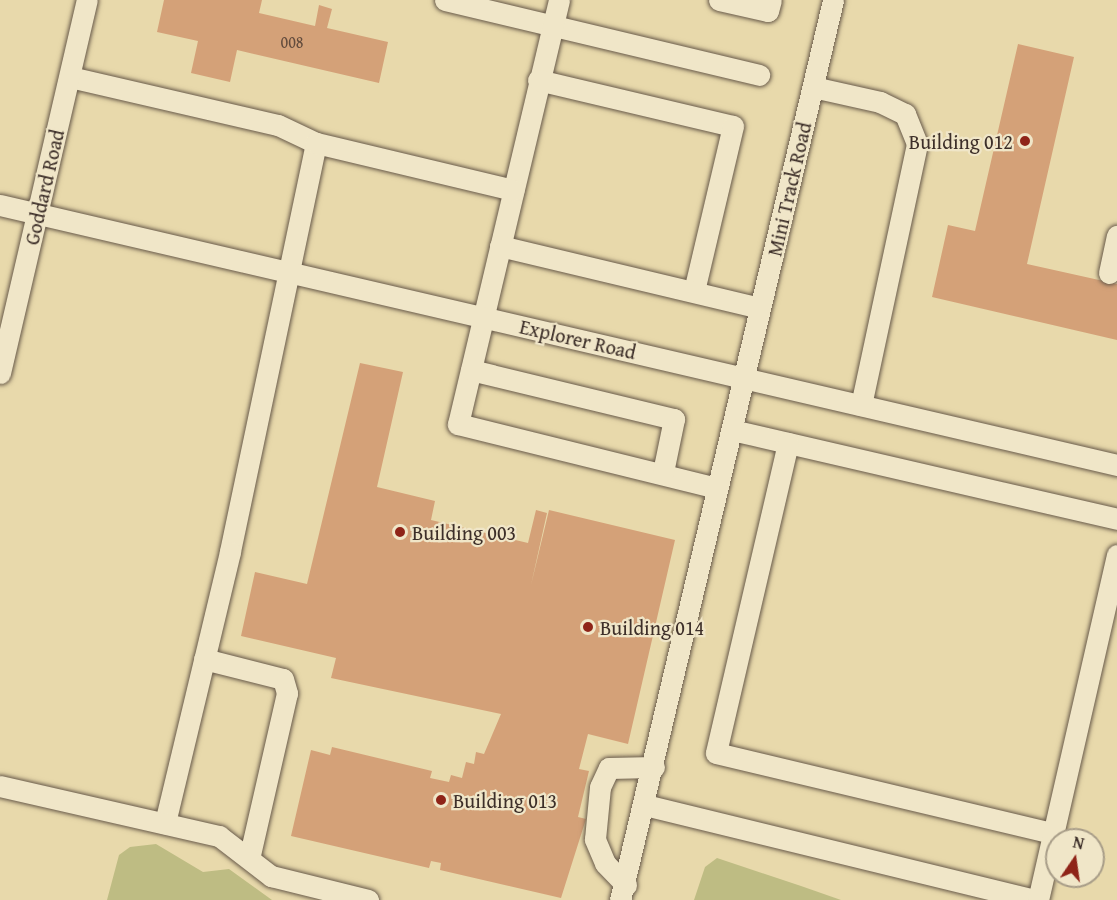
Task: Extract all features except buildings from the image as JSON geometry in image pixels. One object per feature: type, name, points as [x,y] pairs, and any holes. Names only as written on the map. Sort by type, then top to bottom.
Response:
[{"type":"street","name":"Goddard Road","points":[[0,374],[87,0]]},
{"type":"street","points":[[445,0],[759,75]]},
{"type":"street","points":[[559,0],[538,80],[458,424],[663,472],[717,488]]},
{"type":"street","points":[[719,0],[768,11],[771,0]]},
{"type":"street","name":"Mini Track Road","points":[[623,892],[833,0]]},
{"type":"street","points":[[70,77],[278,125],[316,143],[513,190]]},
{"type":"street","points":[[538,80],[733,126],[694,291]]},
{"type":"street","points":[[813,87],[880,102],[905,114],[916,138],[861,405]]},
{"type":"street","points":[[165,823],[204,659],[316,143]]},
{"type":"street","name":"Explorer Road","points":[[0,205],[1117,465]]},
{"type":"street","points":[[1109,273],[1117,236]]},
{"type":"street","points":[[500,246],[760,308]]},
{"type":"street","points":[[471,370],[674,419],[663,472]]},
{"type":"street","points":[[732,430],[1117,519]]},
{"type":"street","points":[[788,443],[716,753],[1045,832]]},
{"type":"street","points":[[1056,828],[1117,555]]},
{"type":"street","points":[[204,659],[283,679],[287,693],[250,855]]},
{"type":"street","points":[[623,892],[605,863],[595,839],[600,788],[609,768],[654,767]]},
{"type":"street","points":[[0,786],[219,836],[250,855],[271,876],[368,900]]},
{"type":"street","points":[[645,805],[1037,900],[1045,871]]},
{"type":"shaded area","points":[[156,844],[203,872],[229,869],[272,900],[107,900],[119,855],[130,847]]},
{"type":"shaded area","points":[[717,858],[841,900],[694,900],[705,867]]},
{"type":"place","name":"Building 012","points":[[1025,141]]},
{"type":"place","name":"Building 003","points":[[400,532]]},
{"type":"place","name":"Building 014","points":[[588,627]]},
{"type":"place","name":"Building 013","points":[[441,800]]}]
